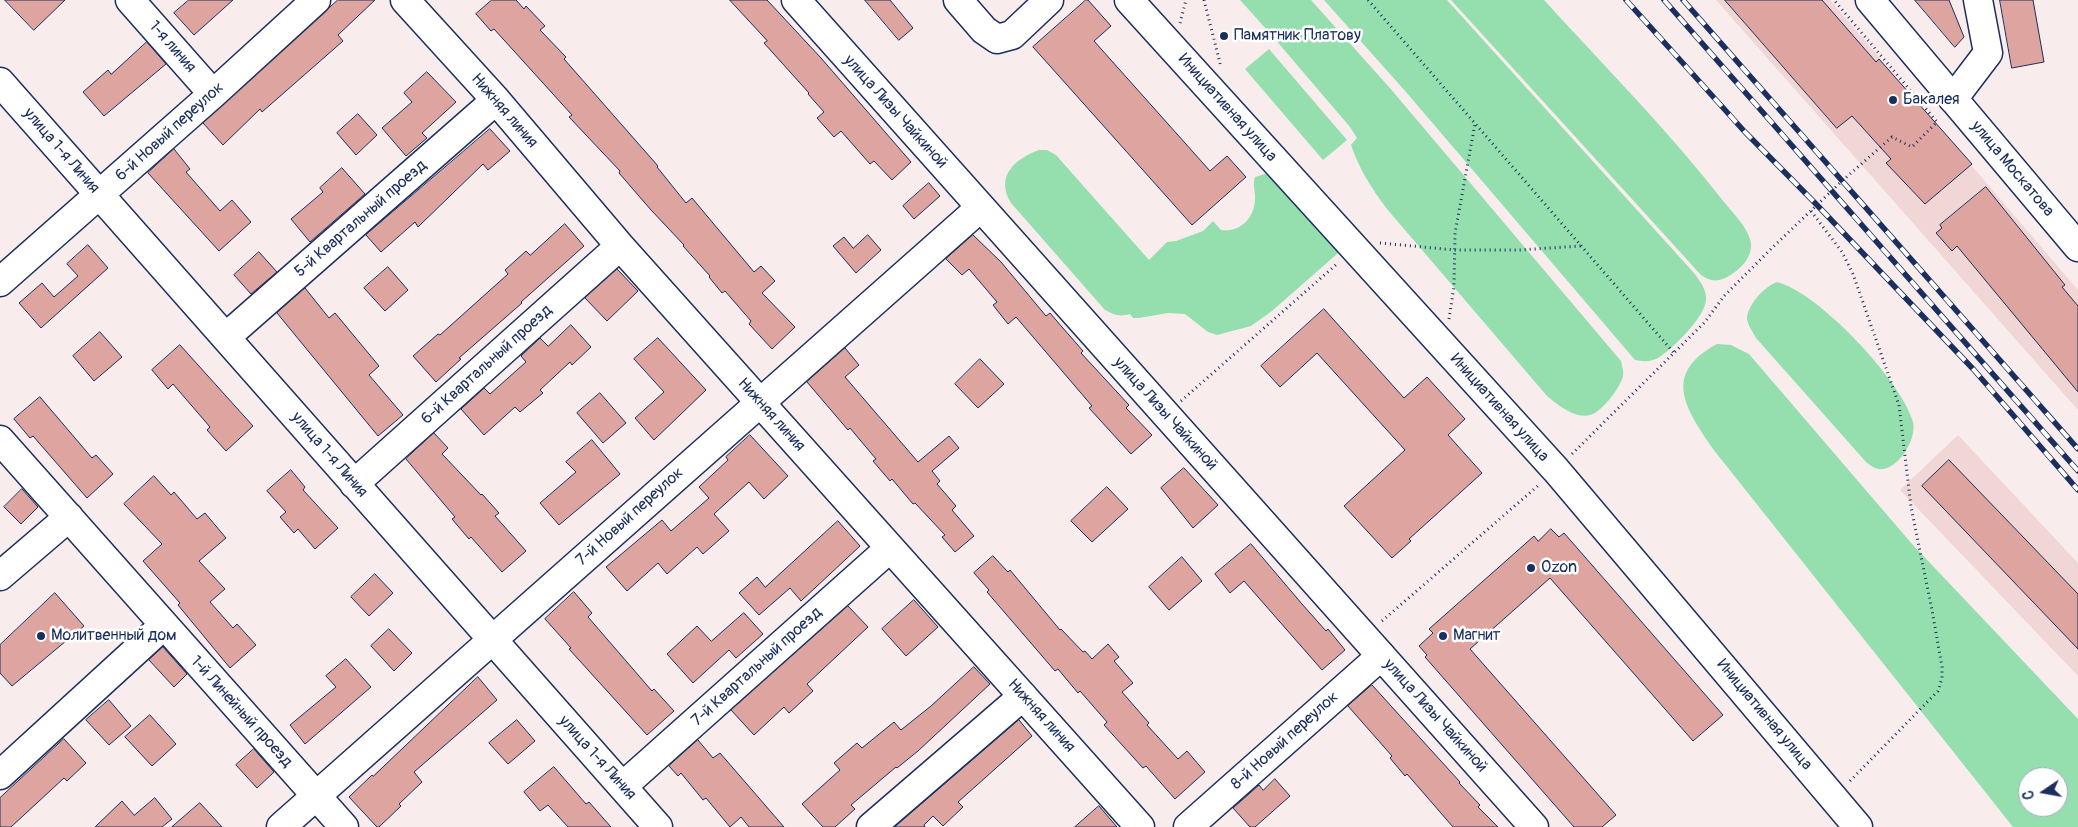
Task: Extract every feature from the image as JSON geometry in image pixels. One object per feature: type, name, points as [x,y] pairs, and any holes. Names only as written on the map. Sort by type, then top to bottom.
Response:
[{"type":"street","name":"1-я линия","points":[[130,0],[213,94]]},
{"type":"street","name":"6-й Новый переулок","points":[[0,282],[213,94],[316,0]]},
{"type":"street","name":"Нижняя линия","points":[[405,0],[496,100],[620,246],[1140,827]]},
{"type":"street","name":"улица Лизы Чайкиной","points":[[796,0],[1534,827]]},
{"type":"street","points":[[958,0],[984,30],[997,39],[1012,35],[1049,0]]},
{"type":"street","name":"Инициативная улица","points":[[1128,0],[1556,470],[1858,827]]},
{"type":"street","name":"улица Москатова","points":[[1870,0],[2078,247]]},
{"type":"street","points":[[1953,99],[1988,53],[1978,0]]},
{"type":"street","name":"улица 1-я Линия","points":[[0,82],[658,827]]},
{"type":"street","name":"5-й Квартальный проезд","points":[[226,337],[496,100]]},
{"type":"street","name":"7-й Новый переулок","points":[[281,827],[980,208]]},
{"type":"street","name":"6-й Квартальный проезд","points":[[354,484],[620,246]]},
{"type":"street","name":"1-й Линейный проезд","points":[[0,440],[344,827]]},
{"type":"street","points":[[0,576],[69,517]]},
{"type":"street","name":"7-й Квартальный проезд","points":[[623,786],[890,548]]},
{"type":"street","points":[[0,775],[164,625]]},
{"type":"street","name":"8-й Новый переулок","points":[[1188,827],[1381,656]]},
{"type":"street","points":[[871,827],[1023,696]]},
{"type":"path","points":[[1204,0],[1223,72]]},
{"type":"path","points":[[1368,0],[1674,354]]},
{"type":"path","points":[[1382,621],[1556,470],[1705,322],[1724,296],[1811,211],[1892,137],[1912,147],[1937,122],[1834,0]]},
{"type":"path","points":[[1444,347],[1454,286],[1455,232],[1475,124]]},
{"type":"path","points":[[1811,211],[1842,252],[1854,274],[1899,405],[1910,508],[1942,667],[1942,678],[1938,691],[1834,798]]},
{"type":"path","points":[[1166,415],[1351,245],[1455,250],[1519,250],[1581,246]]},
{"type":"shaded area","points":[[1716,0],[1830,0],[2078,290],[2078,410]]},
{"type":"shaded area","points":[[1958,435],[2078,563],[2078,676],[1900,490]]},
{"type":"green space","points":[[1240,0],[1311,0],[1389,87],[1621,361],[1623,376],[1619,386],[1600,410],[1590,415],[1579,415],[1567,410],[1547,396],[1387,209],[1362,171],[1351,145],[1357,138],[1350,127]]},
{"type":"green space","points":[[1324,0],[1447,0],[1701,282],[1706,300],[1700,315],[1688,331],[1667,352],[1658,358],[1648,361],[1635,360],[1406,92]]},
{"type":"green space","points":[[1451,0],[1544,0],[1659,125],[1740,221],[1751,243],[1750,254],[1741,267],[1729,276],[1718,280],[1711,280],[1701,275]]},
{"type":"green space","points":[[1269,49],[1347,140],[1323,160],[1245,69]]},
{"type":"green space","points":[[1039,150],[1047,150],[1056,155],[1149,260],[1167,242],[1176,241],[1203,231],[1213,221],[1221,230],[1239,227],[1249,219],[1254,207],[1255,177],[1271,172],[1341,246],[1337,254],[1272,311],[1251,326],[1217,335],[1208,332],[1185,314],[1168,313],[1133,318],[1130,314],[1114,314],[1105,310],[1011,203],[1005,185],[1006,177],[1022,158]]},
{"type":"green space","points":[[1777,282],[1794,289],[1814,302],[1856,340],[1893,384],[1906,405],[1914,429],[1906,451],[1889,467],[1878,469],[1866,462],[1756,338],[1749,327],[1747,319],[1753,302],[1767,288]]},
{"type":"green space","points":[[1717,344],[1731,345],[1749,354],[1912,544],[2078,719],[2078,827],[2013,827],[1713,449],[1694,420],[1684,393],[1684,380],[1689,367],[1700,355]]},
{"type":"building","points":[[5,0],[65,0],[34,30]]},
{"type":"building","points":[[189,0],[233,0],[194,35],[174,13]]},
{"type":"building","points":[[338,0],[375,0],[338,35],[343,41],[262,112],[260,109],[223,145],[203,123]]},
{"type":"building","points":[[492,0],[516,0],[524,9],[526,6],[545,26],[540,30],[566,57],[564,59],[658,166],[686,203],[692,198],[754,272],[761,266],[775,281],[762,293],[795,327],[772,349],[749,324],[751,321],[725,291],[722,293],[684,245],[619,173],[620,171],[569,117],[572,115],[494,29],[491,31],[476,14]]},
{"type":"building","points":[[730,0],[767,0],[821,58],[911,162],[892,180],[874,161],[870,164],[841,131],[834,137],[817,118],[824,112],[764,43],[767,41]]},
{"type":"building","points":[[865,0],[890,0],[913,28],[899,40]]},
{"type":"building","points":[[1086,0],[1111,26],[1094,41],[1210,171],[1227,156],[1246,177],[1192,225],[1033,47]]},
{"type":"building","points":[[1725,0],[1822,0],[1876,62],[1879,59],[1972,164],[1925,204],[1886,163],[1891,159],[1852,116],[1837,128]]},
{"type":"building","points":[[1915,0],[1949,0],[1964,37],[1955,47]]},
{"type":"building","points":[[2000,0],[2033,0],[2044,62],[2012,68]]},
{"type":"building","points":[[147,42],[166,64],[104,116],[83,92],[108,70],[111,74]]},
{"type":"building","points":[[427,72],[456,102],[422,133],[427,138],[406,156],[382,128],[412,102],[404,93]]},
{"type":"building","points":[[358,114],[377,135],[356,155],[337,133]]},
{"type":"building","points":[[490,129],[510,151],[488,170],[483,164],[418,227],[415,222],[381,252],[366,235]]},
{"type":"building","points":[[174,149],[190,169],[186,172],[220,211],[232,200],[251,222],[219,251],[148,173]]},
{"type":"building","points":[[342,168],[365,194],[310,242],[291,219],[323,192],[320,188]]},
{"type":"building","points":[[929,183],[940,196],[914,219],[903,206]]},
{"type":"building","points":[[1986,187],[2065,285],[2062,287],[2078,306],[2078,392],[1957,246],[1952,251],[1936,233],[1942,228],[1940,225]]},
{"type":"building","points":[[565,224],[584,246],[459,358],[461,359],[436,382],[413,356],[438,334],[440,335],[508,274],[505,270],[526,251],[530,255]]},
{"type":"building","points":[[868,235],[881,250],[856,273],[833,246],[844,237],[853,248]]},
{"type":"building","points":[[973,235],[1001,262],[1046,316],[1050,313],[1083,351],[1081,353],[1129,405],[1126,408],[1152,435],[1131,454],[1089,408],[1092,406],[1016,317],[1008,324],[993,305],[997,302],[969,269],[962,275],[946,259]]},
{"type":"building","points":[[88,245],[108,268],[41,328],[19,303],[42,283],[54,297],[78,276],[67,264]]},
{"type":"building","points":[[259,252],[277,272],[251,294],[234,275]]},
{"type":"building","points":[[388,267],[408,290],[385,311],[364,288]]},
{"type":"building","points":[[617,269],[638,291],[607,321],[585,298]]},
{"type":"building","points":[[305,288],[329,318],[335,313],[379,366],[369,375],[403,415],[378,436],[277,313]]},
{"type":"building","points":[[1324,309],[1404,398],[1427,377],[1465,419],[1448,435],[1482,473],[1409,539],[1411,541],[1392,558],[1344,506],[1405,450],[1317,353],[1280,387],[1261,366]]},
{"type":"building","points":[[571,325],[591,347],[572,365],[570,362],[540,390],[543,393],[520,412],[515,407],[484,435],[461,409],[484,388],[490,394],[526,362],[521,356],[540,338],[548,346]]},
{"type":"building","points":[[100,332],[122,357],[94,381],[73,356]]},
{"type":"building","points":[[658,338],[706,390],[654,440],[635,418],[664,392],[634,359]]},
{"type":"building","points":[[180,345],[253,426],[226,451],[207,430],[210,427],[173,384],[168,389],[152,370]]},
{"type":"building","points":[[845,348],[859,365],[845,377],[918,462],[949,436],[959,448],[932,471],[940,481],[937,484],[956,506],[952,510],[974,536],[955,552],[942,537],[945,535],[915,503],[913,504],[892,479],[890,481],[873,461],[876,459],[807,382]]},
{"type":"building","points":[[980,359],[1004,384],[978,408],[955,384]]},
{"type":"building","points":[[600,393],[626,423],[603,443],[577,413]]},
{"type":"building","points":[[40,397],[92,458],[96,455],[113,474],[87,498],[33,436],[30,438],[14,419]]},
{"type":"building","points":[[434,433],[448,448],[442,454],[499,513],[495,516],[526,551],[502,572],[452,519],[455,517],[406,459]]},
{"type":"building","points":[[750,435],[788,476],[764,499],[749,482],[714,514],[729,531],[703,554],[697,547],[667,574],[658,563],[627,591],[606,567],[662,520],[671,531],[709,498],[699,487],[728,460],[726,457]]},
{"type":"building","points":[[592,440],[620,474],[559,525],[540,503],[576,472],[566,462]]},
{"type":"building","points":[[1949,460],[2078,594],[2078,649],[1922,486]]},
{"type":"building","points":[[1184,468],[1218,505],[1193,528],[1161,488]]},
{"type":"building","points":[[291,470],[305,487],[303,490],[338,528],[315,549],[298,529],[294,533],[280,517],[286,512],[267,491]]},
{"type":"building","points":[[154,476],[171,495],[174,492],[197,519],[205,513],[226,538],[199,561],[225,589],[210,602],[233,628],[237,624],[256,645],[230,668],[178,605],[180,603],[143,561],[162,544],[124,504]]},
{"type":"building","points":[[1107,487],[1128,509],[1092,542],[1071,521]]},
{"type":"building","points":[[22,489],[38,507],[21,524],[4,507]]},
{"type":"building","points":[[838,521],[860,546],[801,601],[790,588],[759,615],[739,593],[757,577],[765,587]]},
{"type":"building","points":[[1551,529],[1559,537],[1564,533],[1723,715],[1693,741],[1550,578],[1470,649],[1616,815],[1602,827],[1574,827],[1425,657],[1427,655],[1419,646],[1433,633],[1429,629],[1534,536],[1538,541]]},
{"type":"building","points":[[1251,544],[1302,604],[1326,631],[1328,629],[1345,650],[1322,670],[1244,581],[1230,593],[1215,574]]},
{"type":"building","points":[[993,556],[1008,572],[1010,570],[1060,630],[1083,652],[1085,651],[1092,659],[1108,644],[1119,657],[1114,661],[1133,683],[1122,692],[1149,723],[1147,725],[1178,759],[1187,751],[1205,772],[1175,799],[1146,766],[1143,768],[1123,746],[1104,725],[1107,722],[1080,691],[1078,693],[1058,669],[1055,671],[987,592],[989,590],[974,573]]},
{"type":"building","points":[[1182,557],[1202,581],[1169,610],[1149,587]]},
{"type":"building","points":[[375,574],[393,593],[369,616],[351,597]]},
{"type":"building","points":[[574,592],[592,613],[588,617],[652,691],[654,689],[674,711],[647,735],[569,649],[571,648],[545,619]]},
{"type":"building","name":"Молитвенный дом","points":[[55,593],[84,626],[12,686],[0,673],[0,645]]},
{"type":"building","points":[[914,600],[938,627],[906,656],[882,629]]},
{"type":"building","points":[[848,606],[868,627],[807,684],[813,691],[789,713],[784,707],[754,735],[731,710]]},
{"type":"building","points":[[744,613],[763,634],[736,658],[729,650],[693,683],[667,654],[697,626],[711,641]]},
{"type":"building","points":[[389,629],[412,653],[394,671],[371,646]]},
{"type":"building","points":[[163,647],[187,674],[174,687],[149,660]]},
{"type":"building","points":[[346,659],[371,687],[305,744],[290,725],[336,687],[326,676]]},
{"type":"building","points":[[974,667],[990,684],[918,751],[851,805],[855,809],[835,827],[823,827],[802,804],[840,770],[834,763],[857,743],[862,748],[894,722],[901,730]]},
{"type":"building","points":[[478,677],[497,700],[414,772],[422,782],[399,804],[401,806],[377,827],[349,797]]},
{"type":"building","points":[[1372,685],[1480,805],[1478,807],[1498,827],[1453,827],[1407,774],[1405,776],[1390,758],[1392,756],[1348,706]]},
{"type":"building","points":[[109,700],[131,726],[109,745],[86,720]]},
{"type":"building","points":[[150,715],[176,744],[152,766],[125,737]]},
{"type":"building","points":[[517,720],[535,741],[508,764],[489,743]]},
{"type":"building","points":[[1019,720],[1032,736],[958,802],[963,807],[943,826],[933,816],[924,825],[925,827],[895,827]]},
{"type":"building","points":[[64,739],[86,763],[67,781],[64,778],[11,827],[0,827],[0,798]]},
{"type":"building","points":[[698,740],[713,758],[720,753],[784,827],[749,827],[741,817],[730,827],[706,798],[703,800],[681,773],[678,776],[669,766]]},
{"type":"building","points":[[254,749],[274,772],[257,788],[236,765]]},
{"type":"building","points":[[554,767],[586,804],[589,802],[611,827],[568,827],[548,805],[540,811],[524,792]]},
{"type":"building","points":[[1275,779],[1290,796],[1255,827],[1250,827],[1233,808],[1259,785],[1263,790]]},
{"type":"building","points":[[155,798],[172,819],[162,827],[95,827],[122,801],[134,815]]},
{"type":"building","points":[[200,803],[222,827],[172,827]]},
{"type":"building","points":[[1099,806],[1117,827],[1075,827]]},
{"type":"railway","points":[[1626,0],[1744,131],[1974,370],[2078,490]]},
{"type":"railway","points":[[1664,0],[2078,471]]},
{"type":"railway","points":[[1683,0],[2078,449]]},
{"type":"place","name":"Памятник Платову","points":[[1224,36]]},
{"type":"place","name":"Бакалея","points":[[1893,100]]},
{"type":"place","name":"Ozon","points":[[1531,568]]},
{"type":"place","name":"Молитвенный дом","points":[[41,636]]},
{"type":"place","name":"Магнит","points":[[1443,636]]}]
